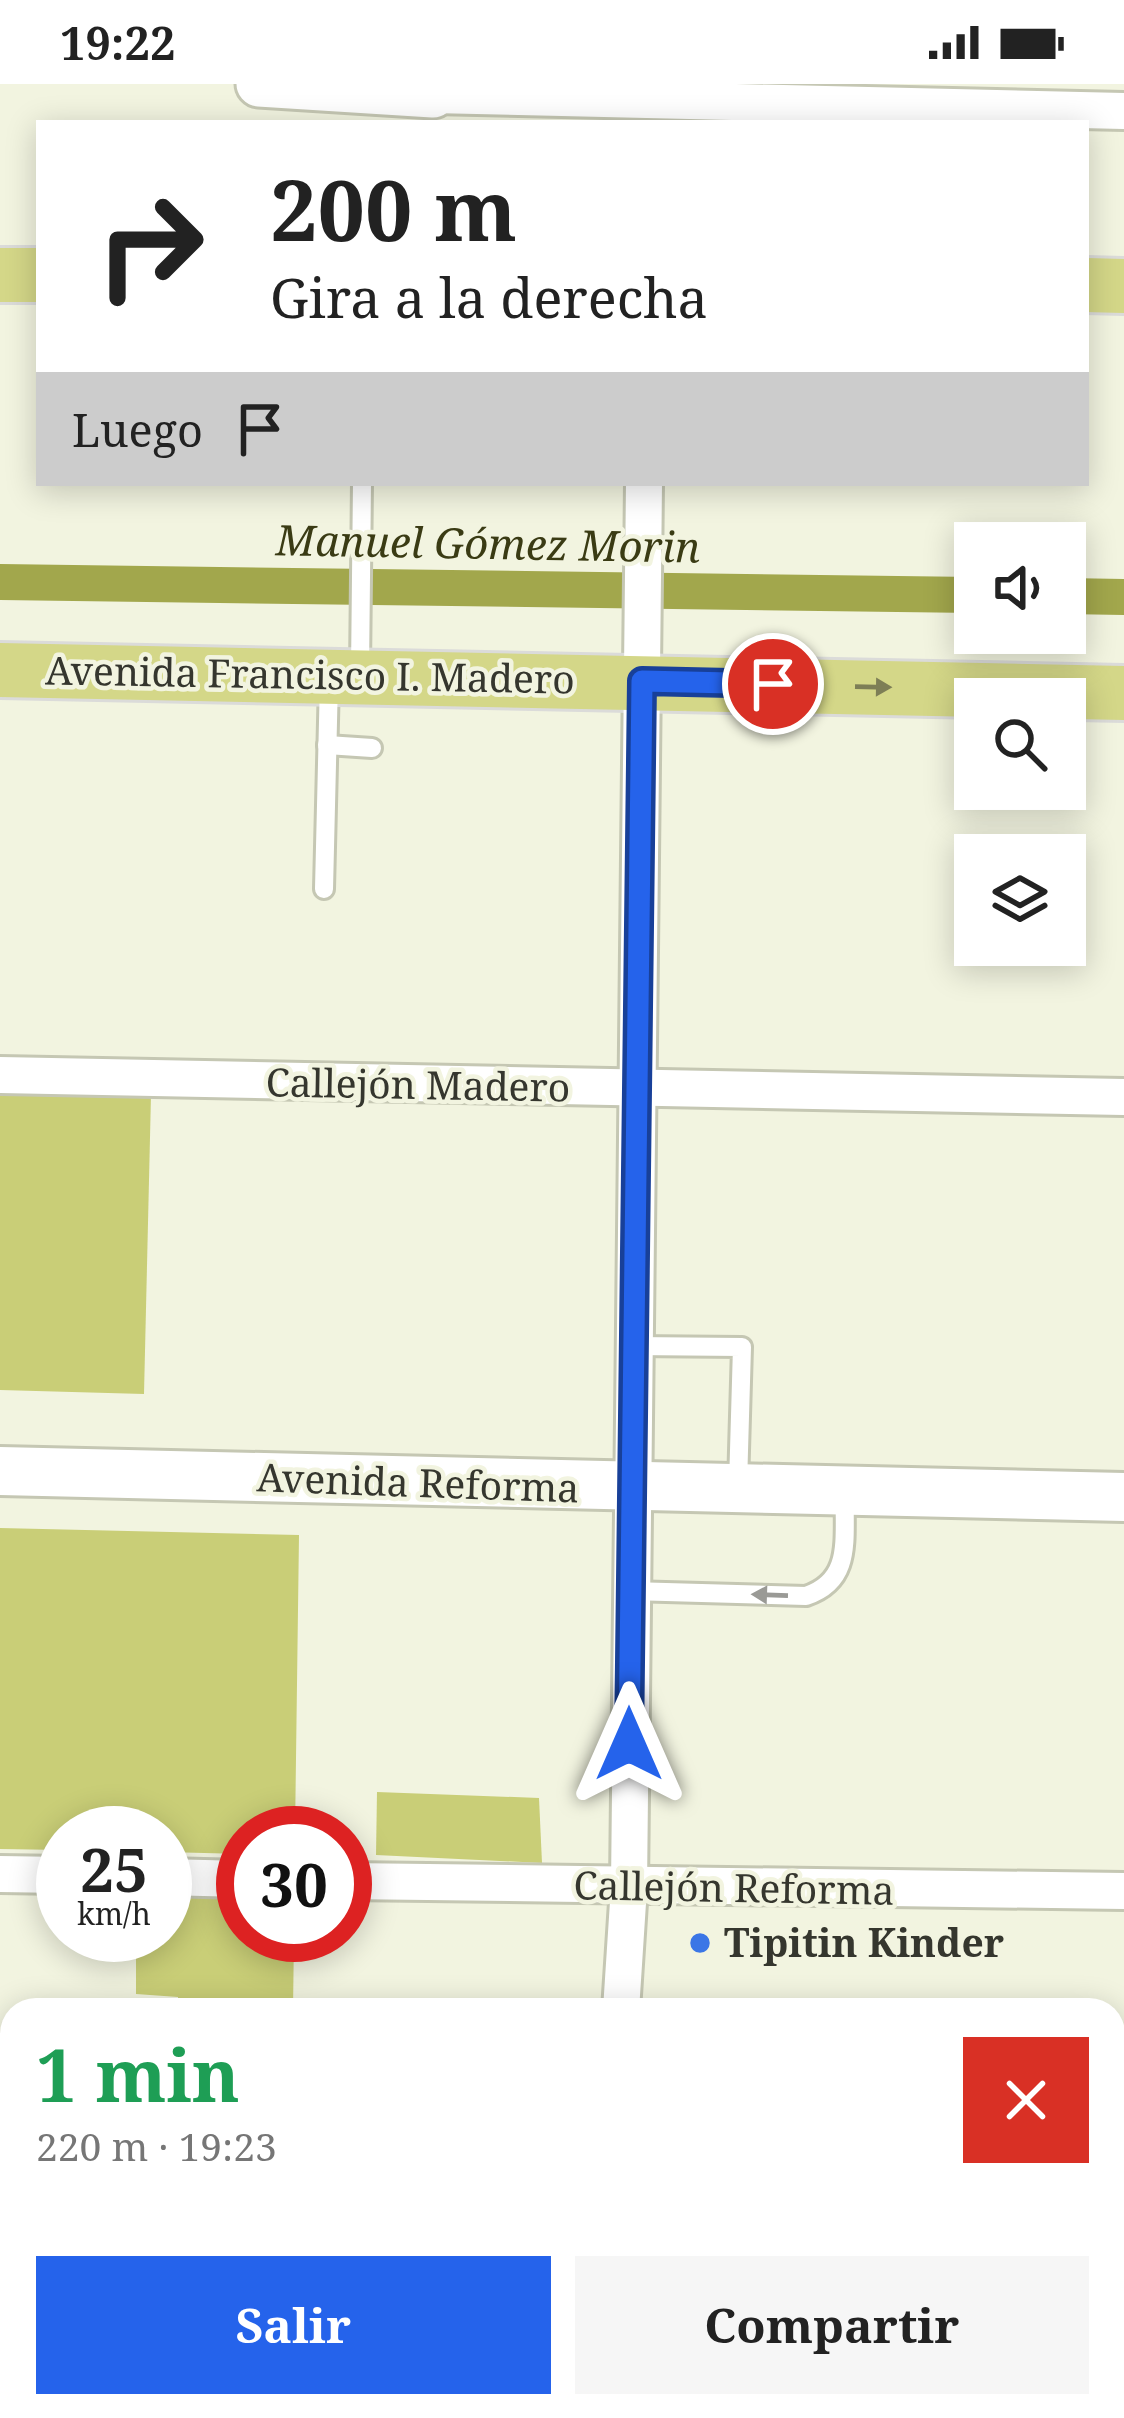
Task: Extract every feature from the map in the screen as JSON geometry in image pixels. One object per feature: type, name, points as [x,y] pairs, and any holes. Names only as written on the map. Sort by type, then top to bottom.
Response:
[{"type":"main road","points":[[0,275],[36,275]]},
{"type":"main road","points":[[1089,285],[1124,286]]},
{"type":"main road","name":"Avenida Francisco I. Madero","points":[[0,670],[1124,693]]},
{"type":"main road","name":"Avenida Reforma","points":[[0,1472],[1124,1497]]},
{"type":"street","points":[[259,84],[1124,111]]},
{"type":"street","points":[[622,1998],[629,1887],[644,486]]},
{"type":"street","name":"Callejón Madero","points":[[0,1076],[1124,1097]]},
{"type":"street","points":[[0,1874],[36,1875]]},
{"type":"street","name":"Callejón Reforma","points":[[372,1882],[1124,1892]]},
{"type":"lane","points":[[324,890],[327,745],[345,676],[362,486]]},
{"type":"lane","points":[[327,745],[372,748]]},
{"type":"lane","points":[[633,1346],[742,1347],[738,1488]]},
{"type":"lane","points":[[630,1591],[806,1596],[828,1588],[842,1569],[845,1493]]},
{"type":"green space","points":[[0,1093],[151,1095],[144,1394],[0,1390]]},
{"type":"green space","points":[[0,1528],[299,1535],[295,1806],[216,1806],[216,1853],[192,1853],[192,1806],[36,1806],[36,1850],[0,1849]]},
{"type":"green space","points":[[377,1792],[539,1798],[542,1863],[376,1855]]},
{"type":"green space","points":[[192,1888],[216,1888],[216,1962],[294,1962],[293,1998],[136,1994],[136,1962],[192,1962]]},
{"type":"waterway","name":"Manuel Gómez Morin","points":[[0,582],[954,595]]},
{"type":"waterway","name":"Manuel Gómez Morin","points":[[1086,596],[1124,597]]},
{"type":"place","name":"Tipitin Kinder","points":[[700,1943]]},
{"type":"route","points":[[629,1744],[642,681],[773,684]]}]
